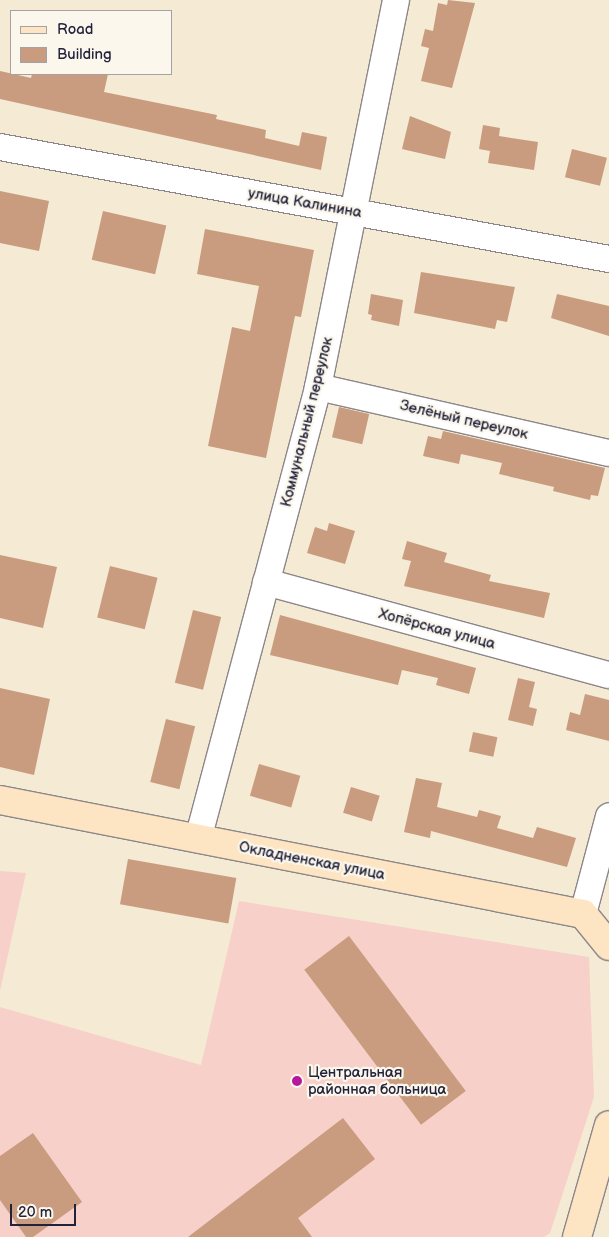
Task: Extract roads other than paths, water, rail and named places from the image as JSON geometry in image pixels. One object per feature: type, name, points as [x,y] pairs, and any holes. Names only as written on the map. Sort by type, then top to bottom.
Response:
[{"type":"main road","name":"Окладненская улица","points":[[0,800],[583,914]]},
{"type":"main road","points":[[583,914],[609,946]]},
{"type":"main road","points":[[578,1237],[609,1125]]},
{"type":"street","name":"Коммунальный переулок","points":[[198,839],[318,387],[396,0]]},
{"type":"street","name":"улица Калинина","points":[[0,147],[609,259]]},
{"type":"street","name":"Зелёный переулок","points":[[318,387],[609,453]]},
{"type":"street","name":"Хопёрская улица","points":[[266,582],[609,676]]},
{"type":"street","points":[[583,914],[609,816]]},
{"type":"place","name":"Центральная районная больница","points":[[297,1081]]}]
